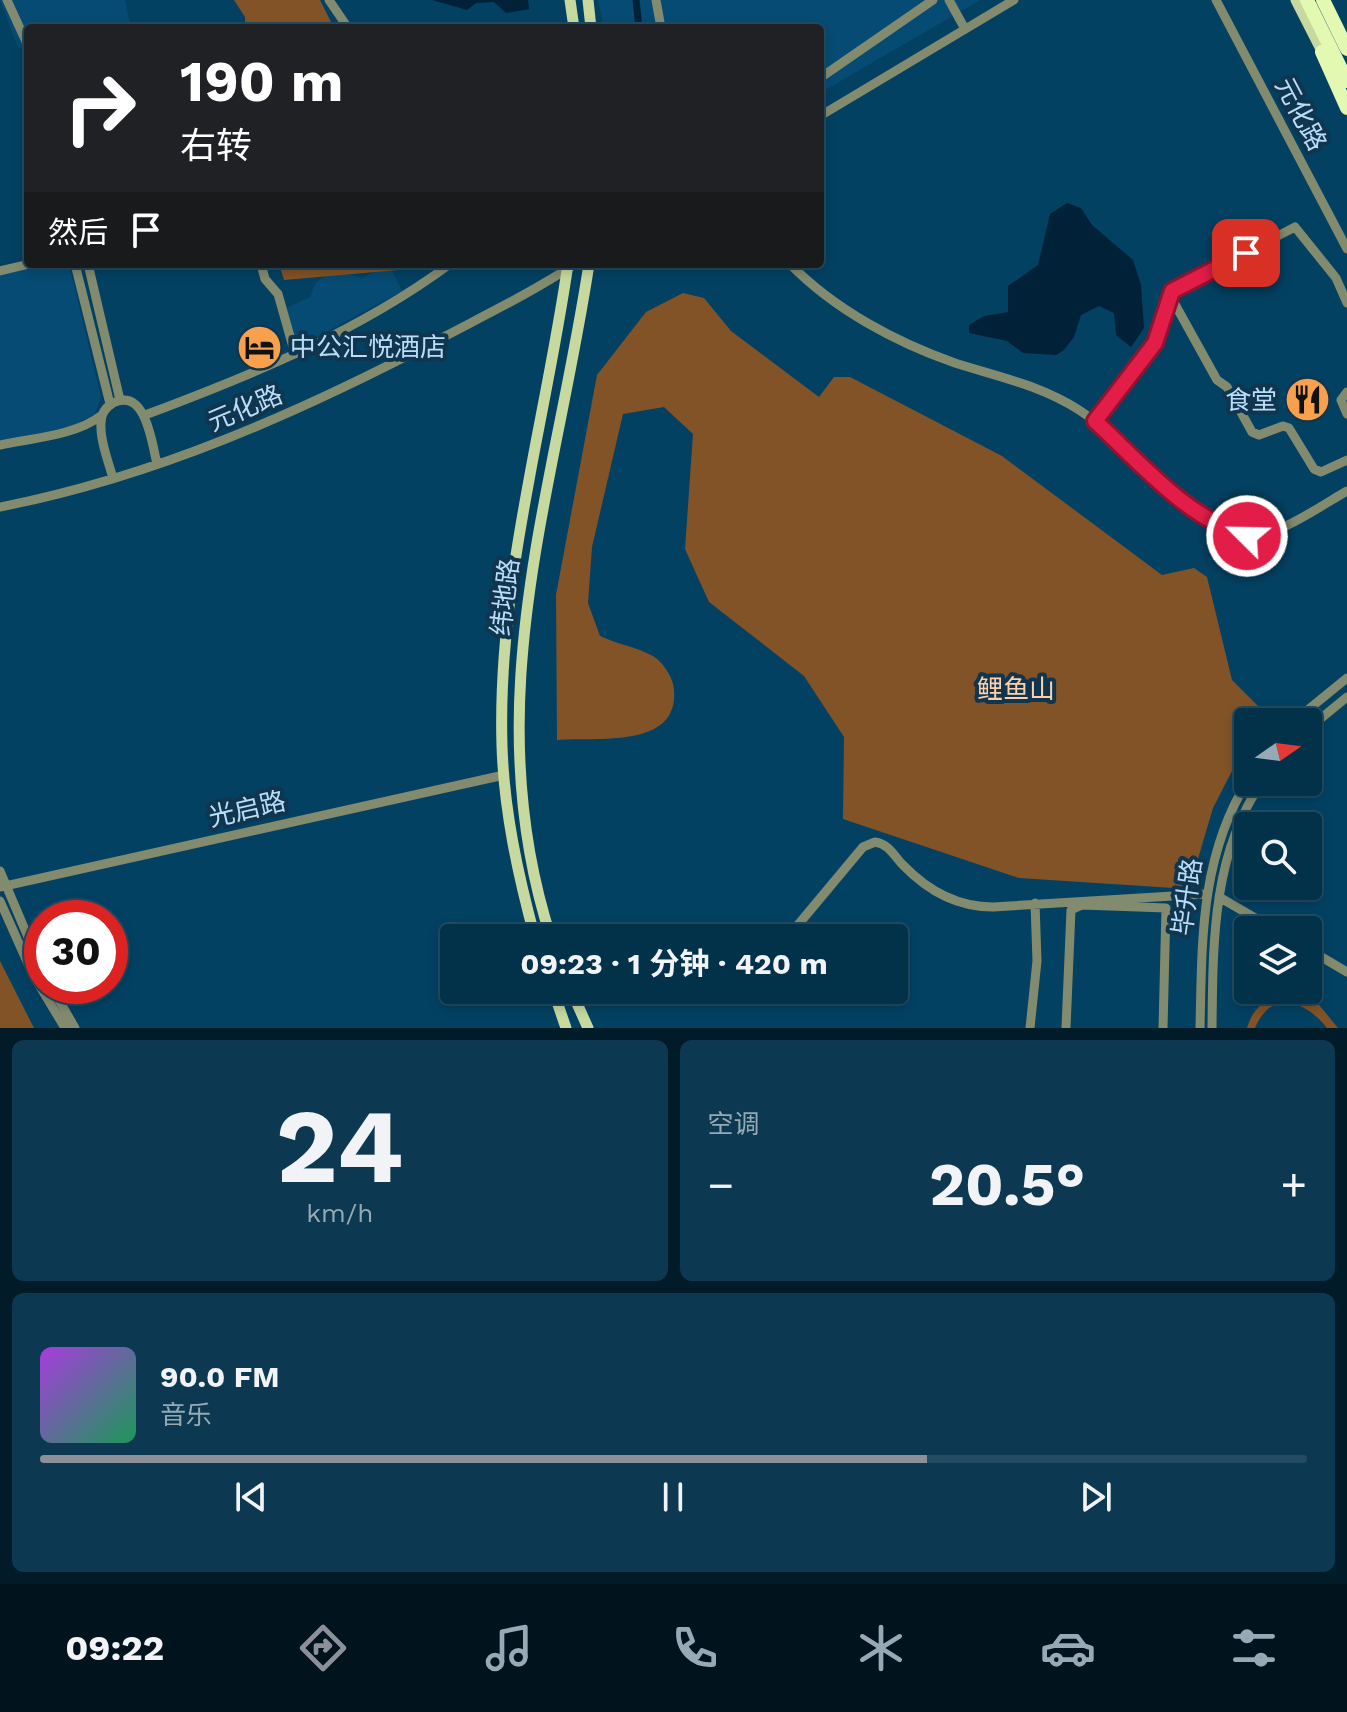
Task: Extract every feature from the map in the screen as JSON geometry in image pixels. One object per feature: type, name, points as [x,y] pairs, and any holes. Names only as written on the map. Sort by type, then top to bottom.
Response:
[{"type":"highway","points":[[1307,0],[1347,81]]},
{"type":"highway","points":[[1323,0],[1347,49]]},
{"type":"highway","points":[[1330,0],[1347,32]]},
{"type":"highway","points":[[1322,52],[1347,108]]},
{"type":"main road","points":[[570,0],[573,24]]},
{"type":"main road","points":[[588,0],[591,24]]},
{"type":"main road","points":[[1296,0],[1347,98]]},
{"type":"main road","name":"纬地路","points":[[531,924],[519,878],[504,775],[502,689],[505,632],[570,268]]},
{"type":"main road","name":"纬地路","points":[[548,924],[523,805],[519,684],[528,583],[588,268]]},
{"type":"main road","points":[[558,1004],[566,1028]]},
{"type":"main road","points":[[577,1004],[588,1028]]},
{"type":"street","points":[[7,0],[24,37]]},
{"type":"street","points":[[329,0],[345,24]]},
{"type":"street","points":[[656,0],[660,24]]},
{"type":"street","points":[[824,75],[933,0]]},
{"type":"street","points":[[949,0],[965,29]]},
{"type":"street","points":[[824,114],[1014,0]]},
{"type":"street","name":"元化路","points":[[1216,0],[1347,249]]},
{"type":"street","points":[[1095,421],[1155,343],[1172,291],[1295,227],[1336,278],[1347,303]]},
{"type":"street","points":[[0,271],[24,265]]},
{"type":"street","points":[[76,268],[115,402]]},
{"type":"street","points":[[89,268],[115,402]]},
{"type":"street","points":[[262,268],[265,279],[278,294],[295,354]]},
{"type":"street","points":[[145,415],[295,354],[409,294],[445,268]]},
{"type":"street","name":"元化路","points":[[0,507],[113,478],[258,427],[318,400],[566,268]]},
{"type":"street","points":[[794,268],[803,278],[879,330],[958,363],[1031,385],[1095,421],[1175,496],[1211,521],[1247,536],[1265,534],[1347,491]]},
{"type":"street","points":[[1171,297],[1217,380],[1227,387],[1252,432],[1259,435],[1283,426],[1289,428],[1314,469],[1321,472],[1347,460]]},
{"type":"street","points":[[1347,392],[1341,400],[1347,414]]},
{"type":"street","points":[[115,402],[137,405],[145,415],[157,464]]},
{"type":"street","points":[[0,445],[91,423],[115,402]]},
{"type":"street","points":[[102,415],[100,427],[113,478]]},
{"type":"street","points":[[1310,708],[1347,678]]},
{"type":"street","points":[[1322,718],[1347,697]]},
{"type":"street","name":"光启路","points":[[2,886],[504,775]]},
{"type":"street","name":"毕升路","points":[[1200,1028],[1206,894],[1220,836],[1240,796]]},
{"type":"street","name":"毕升路","points":[[1212,1028],[1214,931],[1219,897],[1236,832],[1255,796]]},
{"type":"street","points":[[799,924],[863,847],[872,842],[886,845],[921,882],[954,901],[984,907],[1206,894]]},
{"type":"street","points":[[0,871],[2,886],[24,932]]},
{"type":"street","points":[[1219,897],[1252,916]]},
{"type":"street","points":[[0,901],[33,975],[65,1028]]},
{"type":"street","points":[[1030,1028],[1037,961],[1035,903]]},
{"type":"street","points":[[1066,1028],[1071,910],[1082,905],[1166,908],[1163,1028]]},
{"type":"street","points":[[1322,957],[1347,972]]},
{"type":"street","points":[[61,1004],[75,1028]]},
{"type":"shaded area","points":[[0,0],[125,0],[130,24],[24,24],[24,47],[18,48]]},
{"type":"shaded area","points":[[432,0],[528,0],[529,9],[506,13],[494,2],[476,3],[467,10]]},
{"type":"shaded area","points":[[598,0],[980,0],[824,91],[824,24],[603,24]]},
{"type":"shaded area","points":[[1067,203],[1081,208],[1092,225],[1133,260],[1141,285],[1144,328],[1131,347],[1116,335],[1114,313],[1099,306],[1081,315],[1074,337],[1056,355],[1023,353],[1007,341],[969,333],[969,325],[984,316],[1008,312],[1008,286],[1038,265],[1050,214]]},
{"type":"shaded area","points":[[25,268],[70,268],[101,397],[95,414],[77,423],[79,431],[0,450],[0,274]]},
{"type":"shaded area","points":[[383,268],[390,268],[402,291],[300,346],[293,338],[286,308],[310,297],[316,282],[335,271],[362,278]]},
{"type":"green space","points":[[234,0],[320,0],[332,24],[245,24],[245,17]]},
{"type":"green space","points":[[280,268],[412,268],[410,269],[284,280]]},
{"type":"green space","name":"鲤鱼山","points":[[683,293],[704,298],[731,331],[819,397],[834,377],[850,377],[1002,456],[1162,575],[1194,568],[1207,577],[1232,680],[1260,708],[1234,708],[1234,767],[1213,808],[1189,889],[1019,878],[843,819],[844,737],[804,676],[709,602],[685,549],[693,434],[664,407],[623,414],[592,547],[588,603],[600,636],[645,652],[663,665],[673,685],[672,709],[664,722],[650,731],[633,736],[557,740],[556,595],[597,375],[646,312]]},
{"type":"green space","points":[[0,961],[34,1028],[0,1028]]},
{"type":"green space","points":[[1261,1004],[1278,1004],[1262,1015],[1255,1028],[1247,1028]]},
{"type":"green space","points":[[1293,1004],[1318,1004],[1338,1028],[1327,1028]]},
{"type":"waterway","points":[[636,0],[639,24]]},
{"type":"place","name":"中公汇悦酒店","points":[[259,347]]},
{"type":"place","name":"食堂","points":[[1308,400]]},
{"type":"route","points":[[1246,253],[1172,291],[1162,331],[1155,343],[1095,421],[1175,496],[1229,531],[1247,536]]}]
